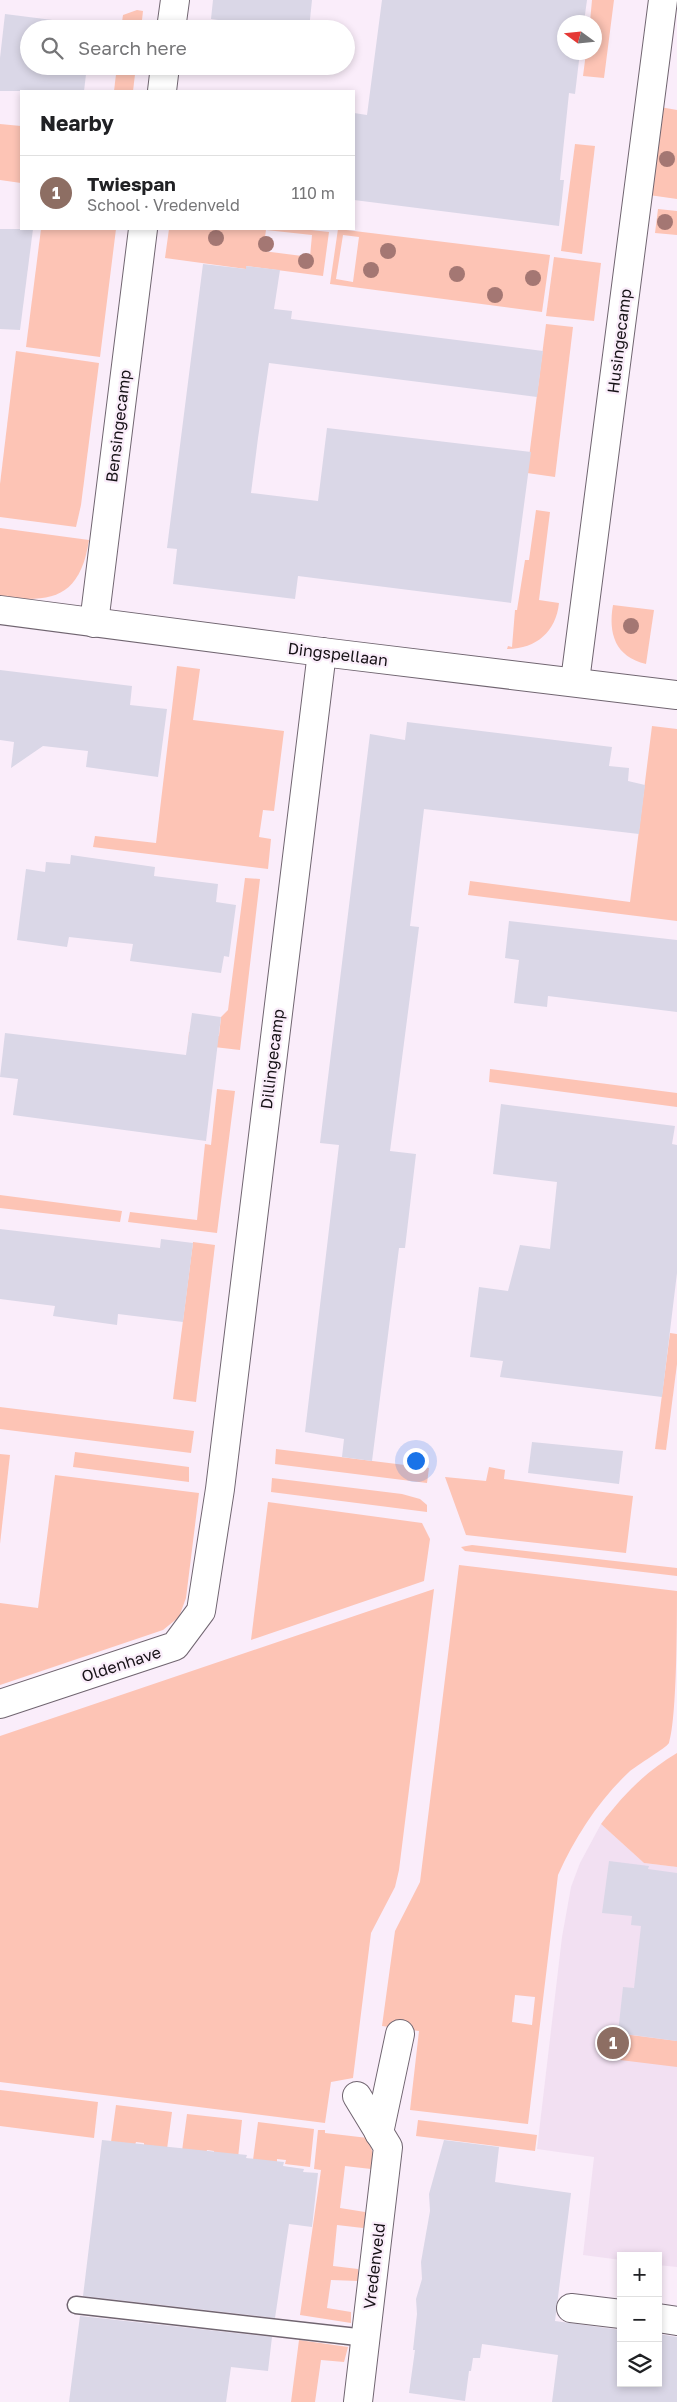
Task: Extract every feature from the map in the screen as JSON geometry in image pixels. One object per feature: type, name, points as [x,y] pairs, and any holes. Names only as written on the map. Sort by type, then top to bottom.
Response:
[{"type":"street","points":[[172,20],[175,0]]},
{"type":"street","name":"Husingecamp","points":[[575,681],[663,0]]},
{"type":"street","points":[[162,90],[164,75]]},
{"type":"street","name":"Bensingecamp","points":[[94,623],[143,230]]},
{"type":"street","name":"Dingspellaan","points":[[0,610],[322,652],[575,681],[677,695]]},
{"type":"street","name":"Dillingecamp","points":[[222,1466],[322,652]]},
{"type":"street","name":"Oldenhave","points":[[0,1704],[175,1646],[201,1611],[222,1466]]},
{"type":"street","points":[[379,2133],[400,2034]]},
{"type":"street","name":"Vredenveld","points":[[357,2096],[388,2147],[359,2402]]},
{"type":"street","points":[[570,2308],[617,2314]]},
{"type":"street","points":[[662,2319],[677,2321]]},
{"type":"lane","points":[[76,2305],[366,2338]]},
{"type":"shaded area","points":[[592,0],[614,0],[604,78],[583,76],[585,60],[602,60],[602,15],[591,15]]},
{"type":"shaded area","points":[[137,10],[143,11],[142,20],[122,20],[123,15]]},
{"type":"shaded area","points":[[116,75],[135,75],[133,90],[114,90]]},
{"type":"shaded area","points":[[660,107],[677,110],[677,199],[649,195]]},
{"type":"shaded area","points":[[0,124],[20,126],[20,183],[0,180]]},
{"type":"shaded area","points":[[575,144],[595,146],[582,254],[561,251]]},
{"type":"shaded area","points":[[658,209],[677,211],[677,235],[655,233]]},
{"type":"shaded area","points":[[41,230],[116,230],[100,357],[26,347]]},
{"type":"shaded area","points":[[169,230],[266,230],[311,230],[329,232],[323,276],[246,266],[246,269],[165,258]],"holes":[[[266,230],[312,235],[310,257],[263,251]]]},
{"type":"shaded area","points":[[338,230],[550,255],[542,312],[330,284]],"holes":[[[343,235],[359,237],[353,282],[336,279]]]},
{"type":"shaded area","points":[[554,257],[601,263],[594,321],[546,316]]},
{"type":"shaded area","points":[[546,324],[573,327],[555,477],[527,473]]},
{"type":"shaded area","points":[[16,351],[99,363],[81,505],[76,527],[0,517],[0,484]]},
{"type":"shaded area","points":[[536,510],[550,512],[539,600],[559,603],[557,613],[554,622],[543,637],[527,646],[507,649],[508,646],[512,647],[515,610],[517,610],[525,560],[529,560]]},
{"type":"shaded area","points":[[0,528],[89,540],[85,559],[79,574],[71,585],[49,597],[18,599],[0,597]]},
{"type":"shaded area","points":[[613,605],[654,610],[646,664],[635,661],[627,656],[616,642],[612,625]]},
{"type":"shaded area","points":[[177,666],[200,669],[193,720],[284,731],[274,811],[263,810],[259,837],[271,839],[268,869],[93,847],[95,836],[156,843]]},
{"type":"shaded area","points":[[652,726],[677,729],[677,921],[468,895],[470,881],[630,902]]},
{"type":"shaded area","points":[[245,878],[260,879],[240,1050],[188,1044],[189,1032],[219,1036],[221,1017],[228,1010]]},
{"type":"shaded area","points":[[490,1069],[677,1093],[677,1107],[489,1082]]},
{"type":"shaded area","points":[[217,1089],[235,1091],[217,1233],[128,1222],[130,1212],[197,1220],[205,1144],[211,1145]]},
{"type":"shaded area","points":[[0,1195],[122,1211],[120,1222],[0,1208]]},
{"type":"shaded area","points":[[193,1242],[215,1245],[196,1402],[173,1399]]},
{"type":"shaded area","points":[[670,1333],[677,1334],[677,1364],[666,1450],[655,1449]]},
{"type":"shaded area","points":[[0,1407],[194,1431],[191,1453],[0,1429]]},
{"type":"shaded area","points":[[276,1449],[429,1468],[427,1483],[275,1464]]},
{"type":"shaded area","points":[[75,1452],[189,1467],[189,1482],[73,1467]]},
{"type":"shaded area","points":[[0,1454],[10,1455],[0,1544]]},
{"type":"shaded area","points":[[489,1467],[505,1470],[504,1479],[633,1496],[626,1553],[466,1535],[445,1477],[486,1481]]},
{"type":"shaded area","points":[[55,1475],[199,1493],[186,1598],[179,1617],[163,1630],[0,1685],[0,1603],[38,1608]]},
{"type":"shaded area","points":[[272,1478],[402,1494],[420,1499],[427,1505],[427,1512],[271,1492]]},
{"type":"shaded area","points":[[268,1502],[422,1523],[430,1539],[424,1581],[251,1640]]},
{"type":"shaded area","points":[[472,1545],[677,1568],[677,1576],[465,1551],[461,1547]]},
{"type":"shaded area","points":[[459,1565],[677,1591],[674,1713],[669,1743],[629,1772],[618,1783],[580,1833],[558,1875],[528,2124],[410,2110],[419,2031],[382,2026],[395,1931],[420,1882]],"holes":[[[515,1995],[535,1997],[532,2025],[512,2022]]]},
{"type":"shaded area","points":[[434,1589],[399,1870],[395,1887],[371,1933],[353,2078],[331,2082],[325,2123],[0,2082],[0,1736]]},
{"type":"shaded area","points":[[677,1753],[677,1867],[644,1863],[601,1824],[635,1785],[665,1760]]},
{"type":"shaded area","points":[[601,1824],[644,1863],[677,1867],[677,2267],[662,2265],[662,2252],[617,2252],[617,2259],[583,2255],[594,2157],[537,2149],[562,1937],[571,1887],[580,1863]]},
{"type":"shaded area","points":[[623,2034],[677,2041],[677,2067],[620,2060]]},
{"type":"shaded area","points":[[0,2090],[98,2102],[94,2138],[0,2126]]},
{"type":"shaded area","points":[[116,2105],[172,2112],[167,2149],[144,2146],[144,2143],[136,2142],[135,2145],[111,2142]]},
{"type":"shaded area","points":[[187,2114],[242,2120],[238,2158],[214,2155],[214,2151],[207,2150],[206,2154],[182,2151]]},
{"type":"shaded area","points":[[418,2120],[537,2135],[535,2151],[416,2136]]},
{"type":"shaded area","points":[[258,2122],[314,2129],[310,2167],[285,2164],[286,2160],[277,2159],[277,2163],[253,2160]]},
{"type":"shaded area","points":[[318,2130],[325,2130],[325,2133],[368,2138],[373,2154],[373,2168],[371,2169],[345,2166],[340,2208],[365,2212],[367,2214],[365,2226],[363,2228],[337,2225],[333,2266],[358,2269],[359,2281],[331,2280],[327,2308],[351,2312],[351,2323],[300,2315],[321,2170],[314,2169]]},
{"type":"shaded area","points":[[299,2340],[348,2347],[344,2362],[321,2360],[315,2402],[291,2402]]},
{"type":"building","points":[[213,0],[312,0],[310,20],[211,19]]},
{"type":"building","points":[[382,0],[587,0],[585,15],[557,15],[557,60],[579,60],[575,94],[569,93],[560,180],[564,180],[559,226],[355,200],[355,113],[367,115]]},
{"type":"building","points":[[5,14],[52,20],[20,20],[20,75],[86,75],[84,90],[0,91],[0,58]]},
{"type":"building","points":[[0,229],[33,230],[20,330],[0,329]]},
{"type":"building","points":[[203,264],[246,269],[246,266],[280,270],[274,309],[292,311],[291,319],[543,351],[537,397],[269,363],[251,493],[318,501],[327,428],[531,452],[511,603],[298,576],[295,599],[173,584],[177,549],[167,548]]},
{"type":"building","points":[[0,670],[132,686],[130,705],[167,709],[158,777],[86,767],[88,751],[43,746],[11,768],[14,742],[0,740]]},
{"type":"building","points":[[407,722],[612,747],[609,766],[629,768],[628,781],[645,785],[639,834],[424,809],[410,926],[419,927],[390,1151],[416,1154],[405,1248],[399,1248],[372,1461],[342,1457],[344,1439],[305,1432],[339,1145],[320,1143],[370,734],[405,740]]},
{"type":"building","points":[[71,855],[155,867],[154,876],[218,884],[216,902],[236,905],[229,957],[224,956],[221,973],[130,961],[133,944],[69,937],[67,947],[17,940],[26,869],[45,872],[46,862],[70,864]]},
{"type":"building","points":[[509,921],[677,940],[677,1012],[548,996],[547,1007],[514,1003],[519,960],[505,958]]},
{"type":"building","points":[[192,1013],[221,1017],[206,1141],[13,1115],[18,1079],[0,1077],[5,1033],[186,1055]]},
{"type":"building","points":[[501,1104],[675,1126],[672,1144],[677,1145],[677,1273],[662,1397],[500,1377],[503,1361],[470,1357],[479,1287],[508,1291],[520,1245],[550,1249],[557,1182],[493,1174]]},
{"type":"building","points":[[0,1229],[160,1248],[161,1239],[193,1243],[183,1322],[118,1314],[117,1325],[53,1316],[55,1306],[0,1299]]},
{"type":"building","points":[[532,1442],[623,1451],[619,1484],[528,1473]]},
{"type":"building","points":[[609,1861],[649,1866],[648,1869],[677,1873],[677,2041],[618,2033],[623,1987],[634,1988],[641,1926],[631,1925],[632,1916],[602,1913]]},
{"type":"building","points":[[102,2140],[247,2155],[246,2158],[284,2162],[283,2166],[304,2169],[303,2172],[318,2173],[312,2227],[289,2224],[275,2318],[83,2296]]},
{"type":"building","points":[[444,2140],[499,2147],[495,2182],[571,2193],[555,2321],[617,2329],[617,2387],[662,2387],[662,2335],[677,2337],[677,2402],[552,2402],[558,2355],[482,2344],[480,2358],[473,2358],[471,2371],[469,2371],[465,2401],[409,2393],[415,2350],[413,2350],[417,2314],[416,2299],[422,2279],[421,2262],[430,2211],[429,2194]]},
{"type":"building","points":[[80,2316],[272,2337],[268,2371],[231,2367],[226,2402],[69,2402]]},
{"type":"place","name":"Twiespan","points":[[613,2043]]}]
